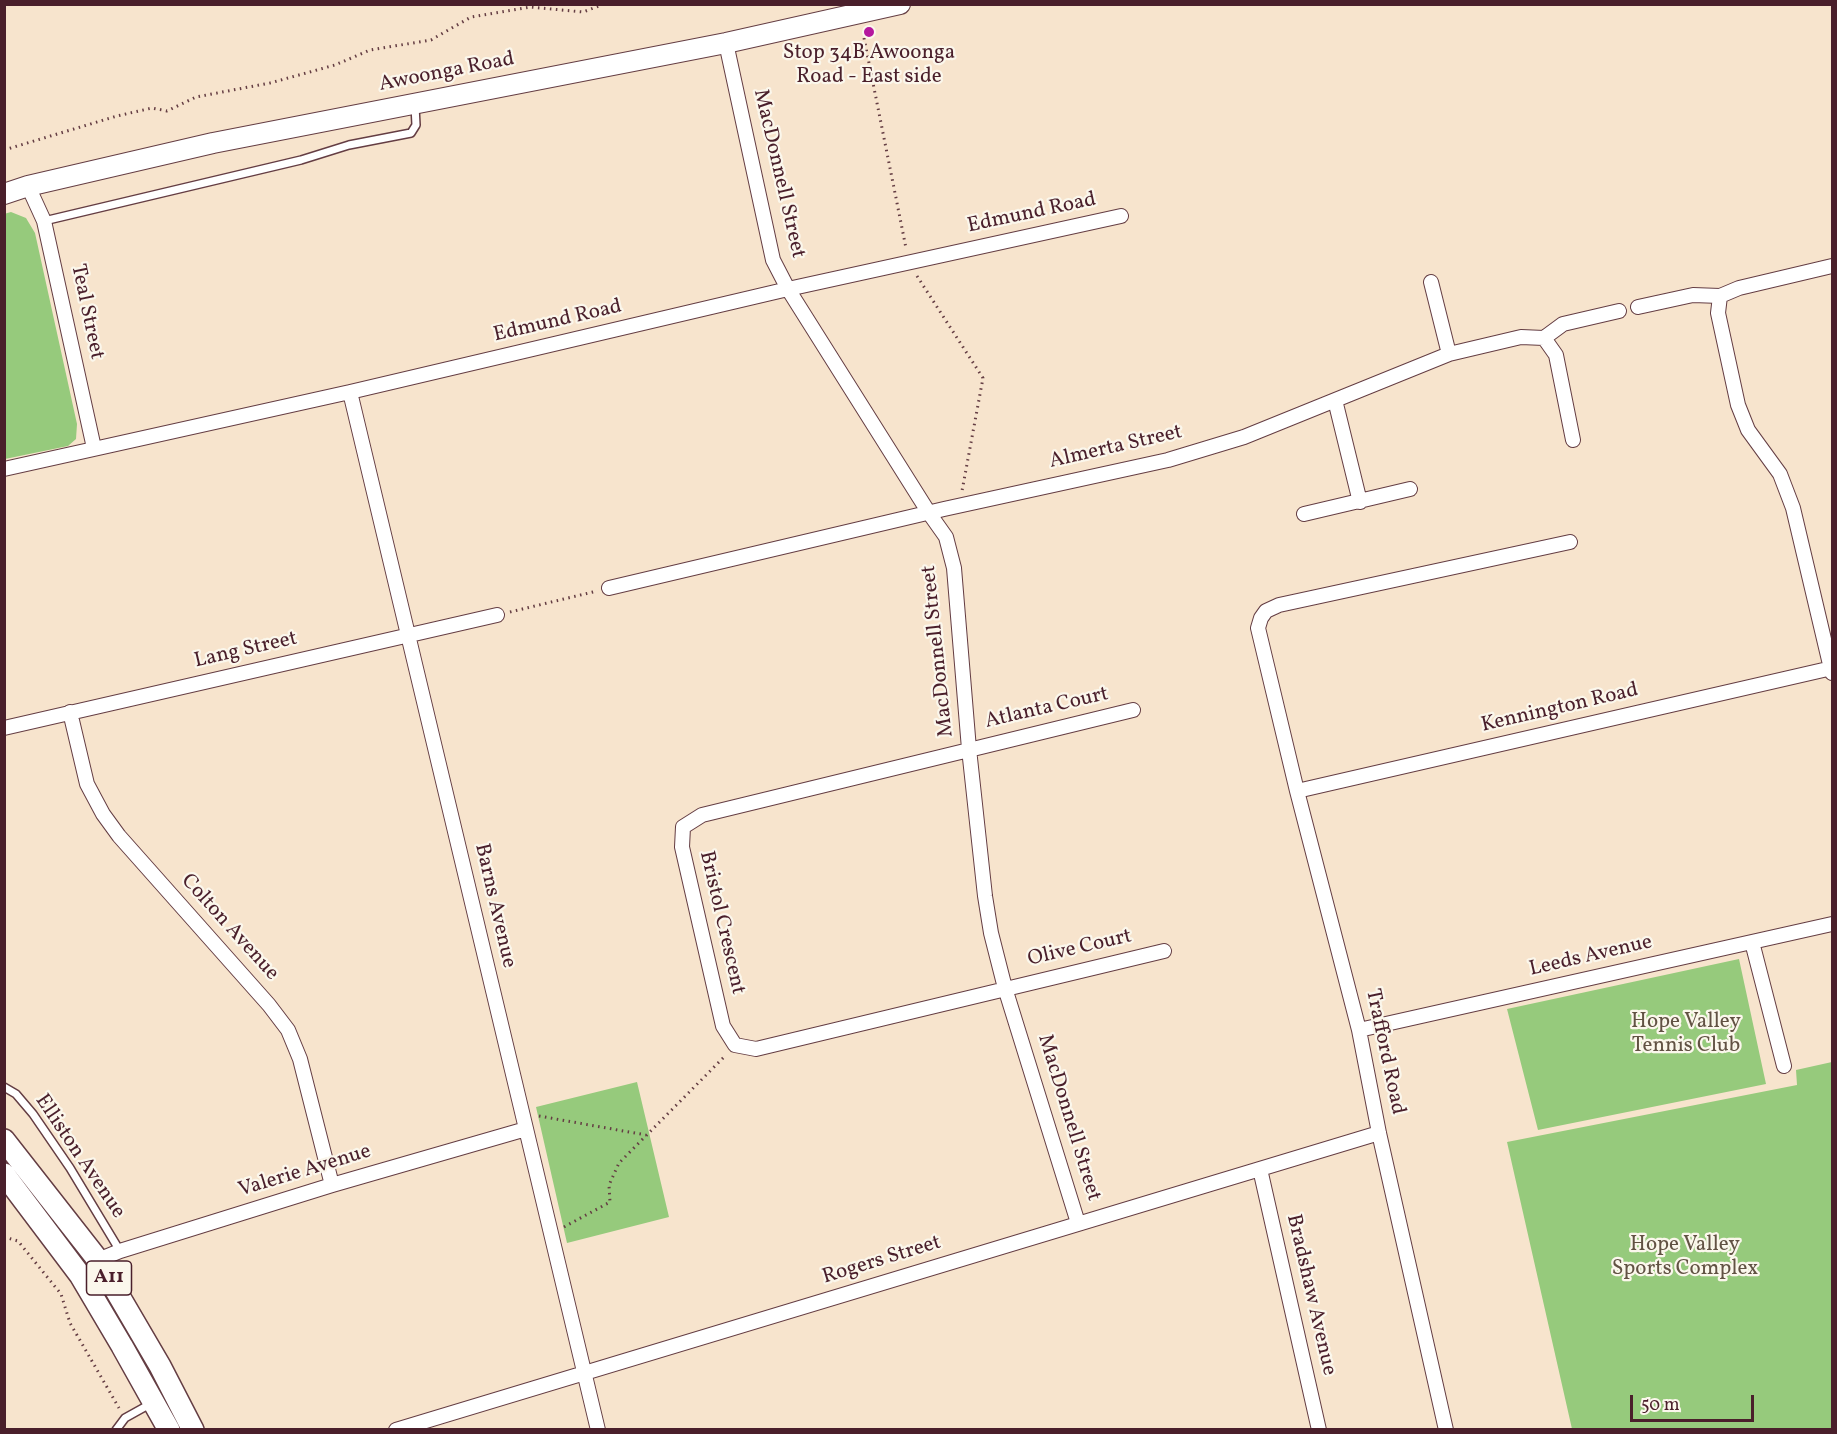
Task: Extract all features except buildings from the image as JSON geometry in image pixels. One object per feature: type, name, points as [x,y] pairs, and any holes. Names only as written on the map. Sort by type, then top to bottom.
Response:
[{"type":"main road","name":"Awoonga Road","points":[[4,194],[28,186],[213,143],[726,43],[900,4]]},
{"type":"main road","name":"A11","points":[[4,1140],[98,1260],[160,1366],[193,1430]]},
{"type":"main road","name":"A11","points":[[4,1174],[80,1275],[169,1430]]},
{"type":"street","name":"MacDonnell Street","points":[[726,43],[773,260],[788,289],[946,537],[954,568],[969,748],[991,933],[1005,988],[1078,1223]]},
{"type":"street","name":"Teal Street","points":[[28,186],[44,221],[94,448]]},
{"type":"street","name":"Edmund Road","points":[[4,470],[350,392],[788,289],[1121,216]]},
{"type":"street","points":[[1638,307],[1693,295],[1720,296],[1739,288],[1833,266]]},
{"type":"street","points":[[1431,282],[1449,354]]},
{"type":"street","points":[[1720,296],[1718,313],[1738,405],[1748,430],[1780,474],[1793,508],[1832,670]]},
{"type":"street","points":[[1573,440],[1556,356],[1544,338],[1563,324],[1619,311]]},
{"type":"street","name":"Almerta Street","points":[[609,588],[959,506],[1168,460],[1244,437],[1449,354],[1521,337],[1544,338]]},
{"type":"street","name":"Barns Avenue","points":[[350,392],[598,1430]]},
{"type":"street","points":[[1335,400],[1360,502]]},
{"type":"street","points":[[1304,514],[1410,489]]},
{"type":"street","name":"Trafford Road","points":[[1446,1430],[1359,1030],[1258,628],[1261,618],[1269,608],[1570,542]]},
{"type":"street","name":"Lang Street","points":[[4,728],[497,615]]},
{"type":"street","name":"Kennington Road","points":[[1298,791],[1832,670]]},
{"type":"street","name":"Atlanta Court","points":[[969,748],[1133,710]]},
{"type":"street","name":"Colton Avenue","points":[[70,712],[87,784],[103,814],[119,836],[269,1005],[288,1030],[300,1059],[332,1185]]},
{"type":"street","name":"Bristol Crescent","points":[[735,1045],[723,1026],[682,847],[683,827],[702,815],[969,748]]},
{"type":"street","name":"Leeds Avenue","points":[[1359,1030],[1833,924]]},
{"type":"street","points":[[1752,942],[1784,1066]]},
{"type":"street","name":"Olive Court","points":[[1005,988],[1164,951]]},
{"type":"street","points":[[735,1045],[756,1049],[1005,988]]},
{"type":"street","name":"Valerie Avenue","points":[[98,1260],[120,1251],[332,1185],[526,1129]]},
{"type":"street","name":"Rogers Street","points":[[396,1430],[1380,1133]]},
{"type":"street","name":"Bradshaw Avenue","points":[[1260,1169],[1319,1430]]},
{"type":"lane","points":[[44,221],[301,160],[349,145],[411,133],[416,125],[415,104]]},
{"type":"lane","name":"Elliston Avenue","points":[[4,1087],[16,1094],[33,1114],[70,1168],[120,1251]]},
{"type":"lane","points":[[116,1430],[125,1418],[154,1402]]},
{"type":"path","points":[[4,150],[117,116],[152,108],[167,111],[196,98],[270,83],[335,65],[369,50],[431,40],[471,17],[530,7],[583,12],[604,4]]},
{"type":"path","points":[[864,38],[909,262],[982,378],[959,506]]},
{"type":"path","points":[[497,615],[609,588]]},
{"type":"path","points":[[551,1234],[609,1202],[609,1185],[619,1162],[735,1045]]},
{"type":"path","points":[[522,1113],[646,1135]]},
{"type":"path","points":[[18,1241],[25,1236]]},
{"type":"path","points":[[4,1237],[18,1241],[61,1294],[70,1323],[120,1410]]},
{"type":"green space","points":[[11,212],[26,218],[35,233],[77,424],[76,439],[68,446],[5,459],[4,214]]},
{"type":"green space","name":"Hope Valley Tennis Club","points":[[1739,959],[1766,1084],[1538,1130],[1507,1009]]},
{"type":"green space","name":"Hope Valley Sports Complex","points":[[1832,1062],[1832,1429],[1572,1429],[1507,1142],[1797,1085],[1796,1070]]},
{"type":"green space","points":[[637,1082],[669,1217],[567,1243],[536,1107]]},
{"type":"place","name":"Stop 34B Awoonga Road - East side","points":[[869,32]]}]
